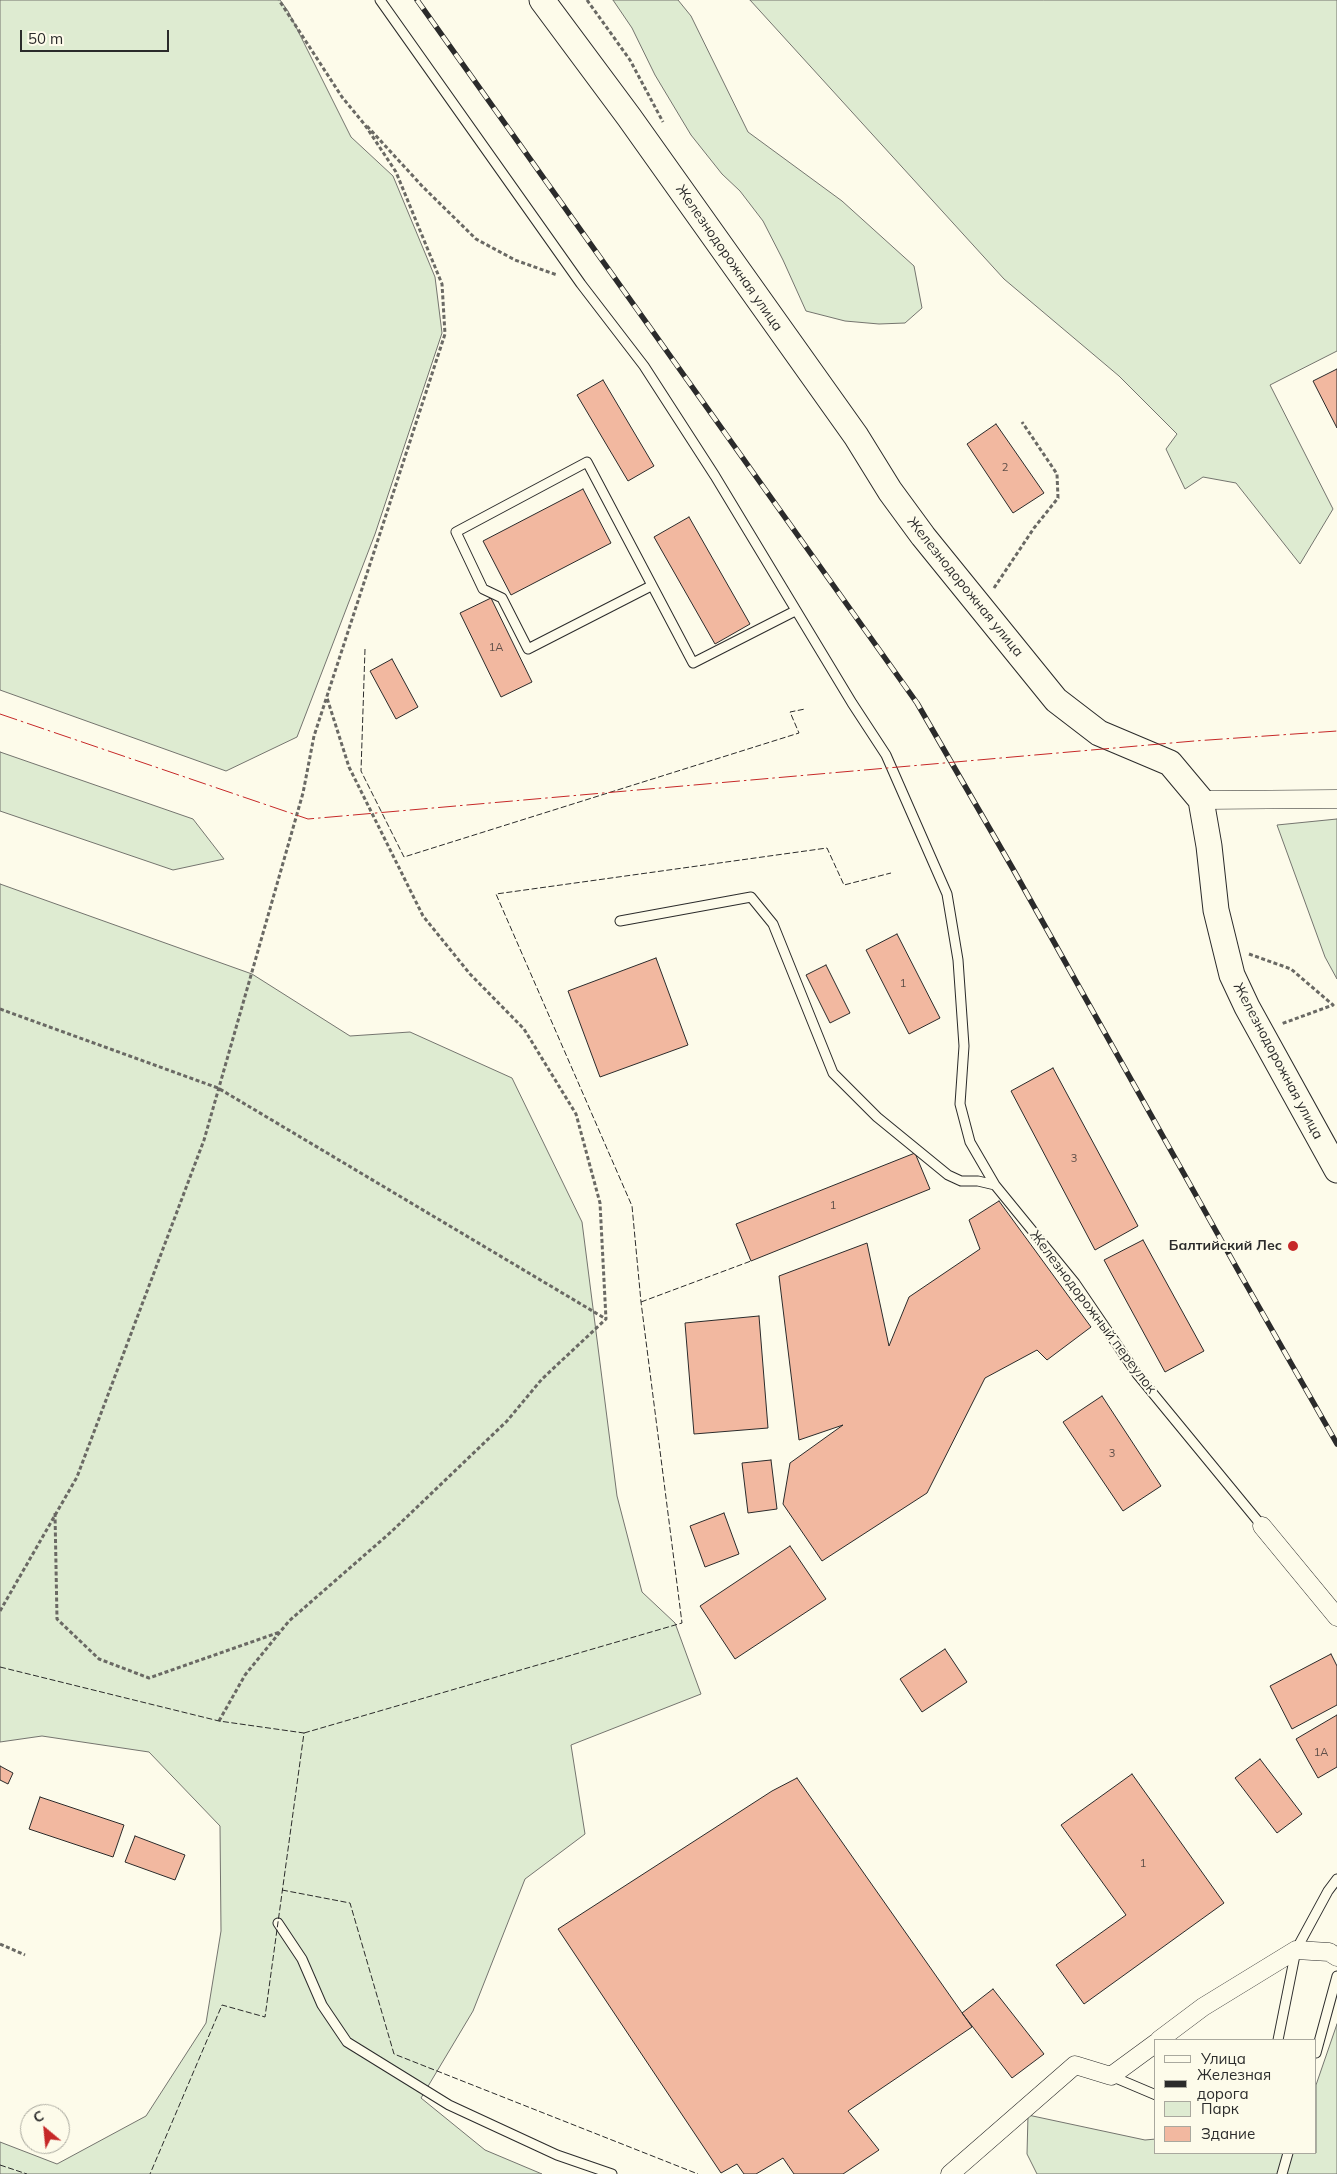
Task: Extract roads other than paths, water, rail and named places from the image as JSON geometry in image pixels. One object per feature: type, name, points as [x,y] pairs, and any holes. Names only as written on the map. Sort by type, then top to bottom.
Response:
[{"type":"street","name":"Железнодорожная улица","points":[[542,0],[630,117],[856,436],[922,536],[1056,700],[1099,733],[1170,763],[1201,800],[1222,939],[1232,975],[1260,1031],[1337,1170]]},
{"type":"street","points":[[1201,800],[1337,800]]},
{"type":"street","points":[[1262,1526],[1337,1618]]},
{"type":"street","points":[[1160,2039],[1203,2007],[1296,1950],[1329,1952],[1337,1957]]},
{"type":"street","points":[[950,2174],[1075,2065],[1111,2076],[1154,2043]]},
{"type":"lane","points":[[380,0],[581,284],[644,366],[715,476],[795,611],[886,755],[947,894],[958,960],[964,1046],[960,1104],[970,1142],[995,1185]]},
{"type":"lane","points":[[651,586],[528,649],[502,598],[483,588],[456,532],[586,462],[693,663],[795,611]]},
{"type":"lane","points":[[620,921],[751,897],[773,924],[833,1073],[877,1117],[948,1175],[961,1181],[978,1181],[995,1185]]},
{"type":"lane","name":"Железнодорожный переулок","points":[[995,1185],[1075,1284],[1137,1374],[1262,1526]]},
{"type":"lane","points":[[1278,2039],[1296,1950],[1328,1891],[1337,1879]]},
{"type":"lane","points":[[278,1923],[302,1959],[322,2005],[347,2042],[449,2105],[557,2155],[612,2174]]},
{"type":"lane","points":[[1317,2048],[1337,1976]]},
{"type":"lane","points":[[1111,2076],[1154,2094]]},
{"type":"lane","points":[[1282,2174],[1288,2154]]},
{"type":"railway","points":[[417,0],[917,703],[1013,869],[1337,1444]]},
{"type":"place","name":"Балтийский Лес","points":[[1293,1246]]}]
